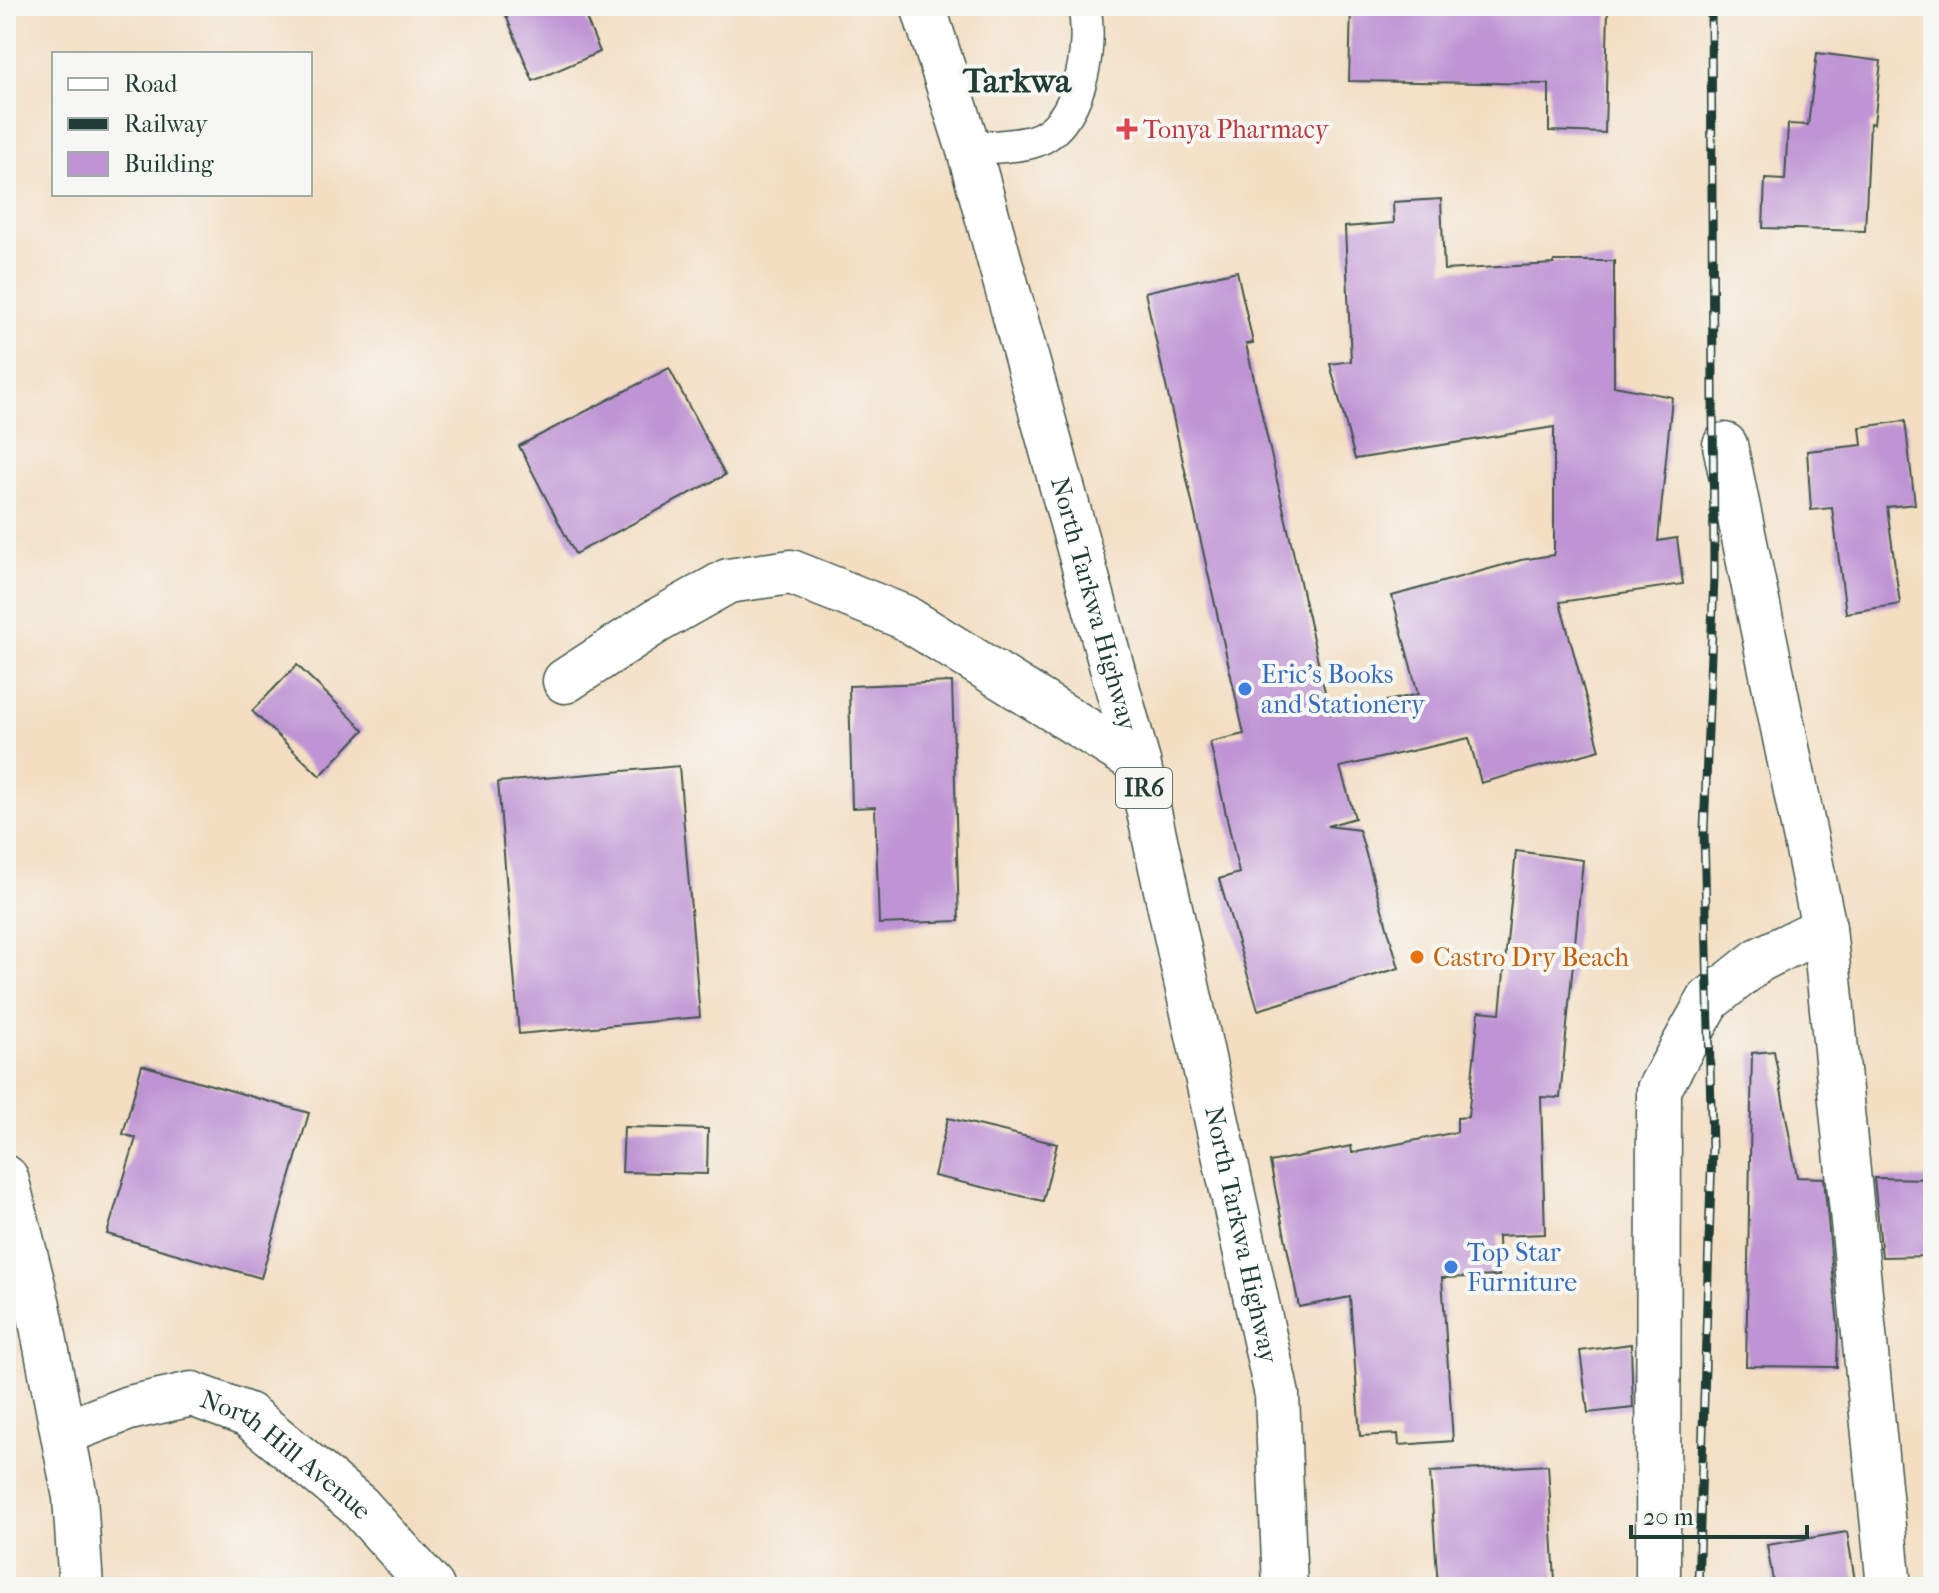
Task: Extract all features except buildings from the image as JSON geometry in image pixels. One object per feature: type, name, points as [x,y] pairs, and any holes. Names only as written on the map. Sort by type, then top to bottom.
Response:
[{"type":"street","name":"North Tarkwa Highway","points":[[923,6],[969,150],[1138,762],[1277,1395],[1285,1587]]},
{"type":"street","points":[[1725,445],[1824,928],[1889,1587]]},
{"type":"street","points":[[565,681],[657,621],[728,581],[791,572],[904,617],[1138,762]]},
{"type":"street","points":[[1658,1587],[1659,1089],[1709,1000],[1759,960],[1824,928]]},
{"type":"street","points":[[6,1178],[38,1305],[75,1497],[81,1587]]},
{"type":"street","name":"North Hill Avenue","points":[[63,1433],[129,1408],[192,1394],[248,1415],[359,1506],[432,1587]]},
{"type":"lane","points":[[969,150],[1033,142],[1061,123],[1083,81],[1084,6]]},
{"type":"railway","points":[[1698,1587],[1712,1148],[1704,833],[1714,577],[1711,6]]},
{"type":"place","name":"Tonya Pharmacy","points":[[1127,129]]},
{"type":"place","name":"Eric's Books and Stationery","points":[[1245,689]]},
{"type":"place","name":"Castro Dry Beach","points":[[1417,957]]},
{"type":"place","name":"Top Star Furniture","points":[[1451,1267]]},
{"type":"district","name":"Tarkwa","points":[[1017,81]]}]
